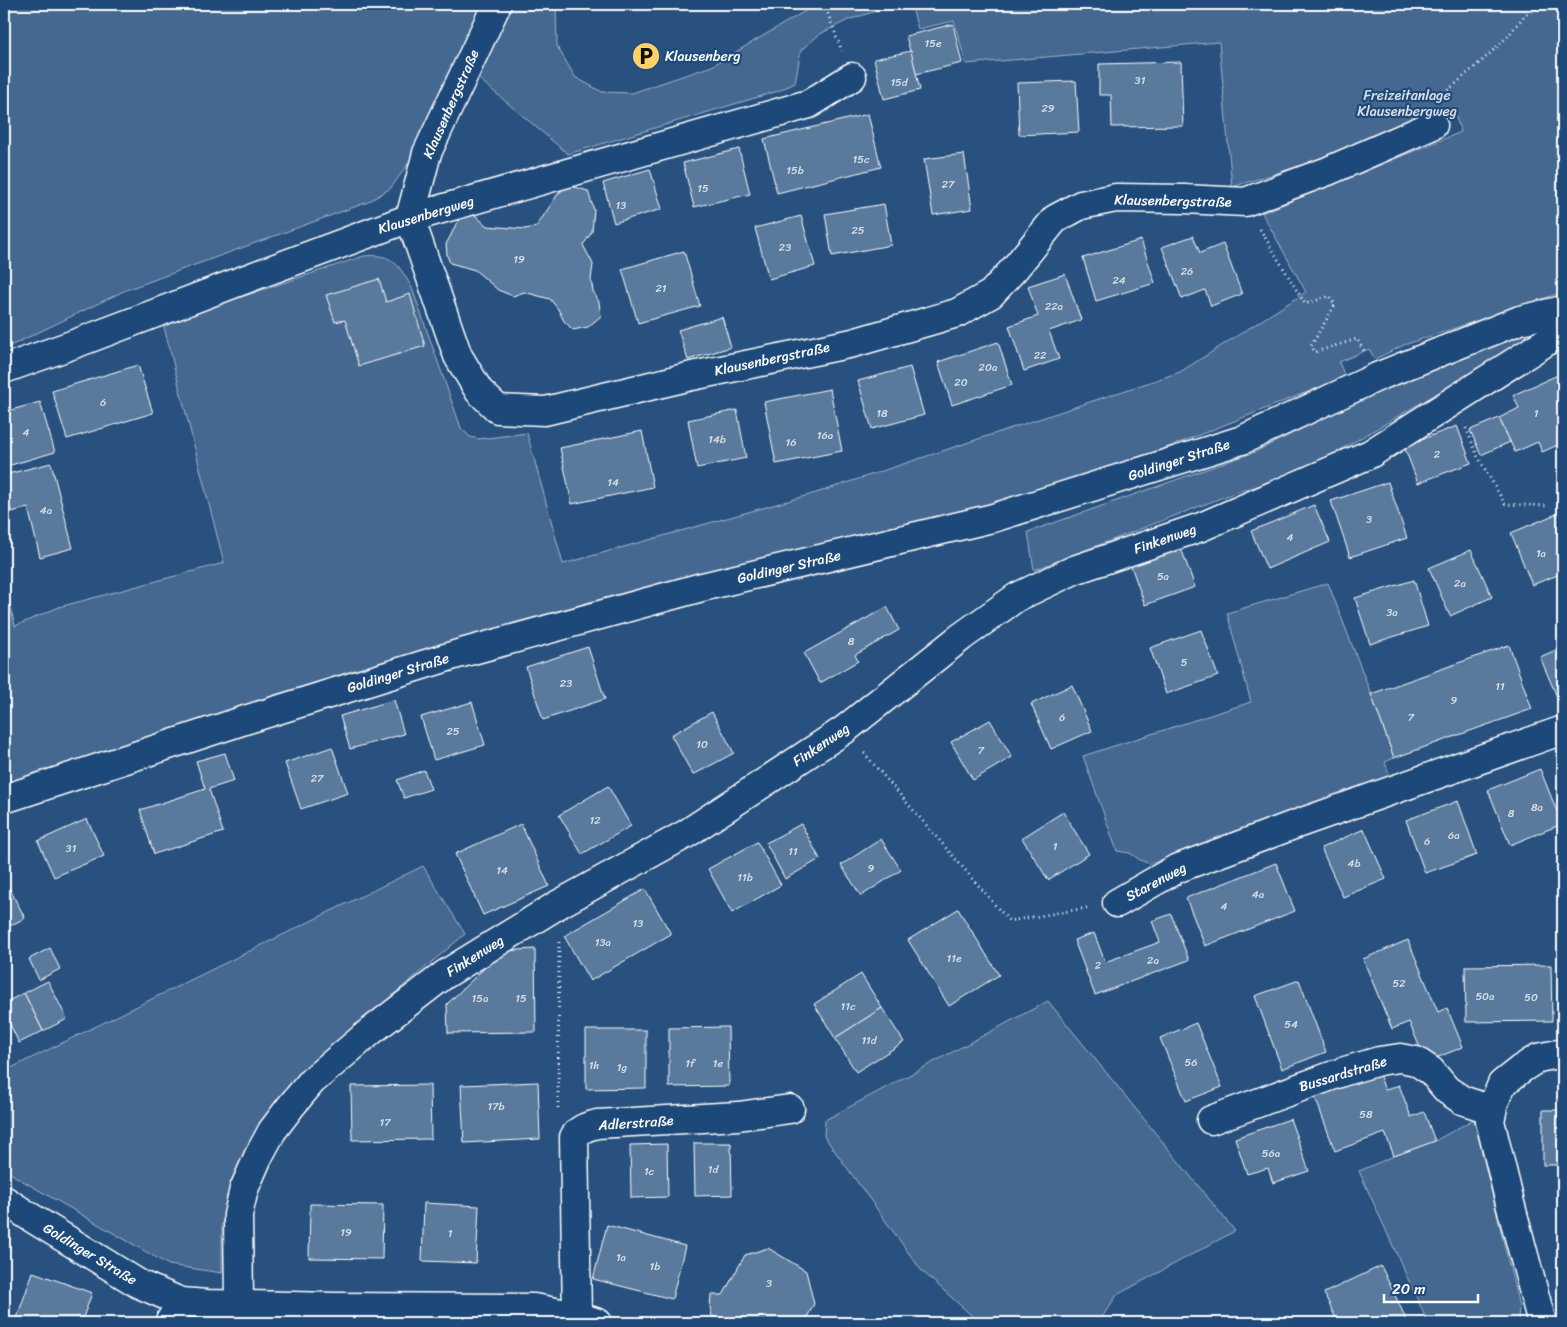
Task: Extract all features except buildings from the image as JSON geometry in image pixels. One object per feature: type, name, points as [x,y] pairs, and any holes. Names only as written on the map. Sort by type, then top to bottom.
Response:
[{"type":"street","name":"Klausenbergstraße","points":[[497,4],[427,153],[410,218],[458,356],[478,391],[498,409],[545,411],[692,376],[853,343],[957,312],[991,294],[1056,219],[1081,205],[1116,198],[1245,202],[1328,171],[1433,125]]},
{"type":"street","name":"Klausenbergweg","points":[[4,369],[410,218],[808,104],[852,77]]},
{"type":"street","name":"Goldinger Straße","points":[[4,799],[236,723],[468,651],[702,587],[993,518],[1242,440],[1378,377],[1520,320],[1563,310]]},
{"type":"street","name":"Finkenweg","points":[[238,1304],[238,1215],[244,1189],[272,1130],[312,1081],[371,1031],[444,975],[559,904],[686,834],[844,730],[961,637],[1017,597],[1074,570],[1201,526],[1370,454],[1563,332]]},
{"type":"street","name":"Starenweg","points":[[1117,903],[1176,869],[1291,826],[1563,730]]},
{"type":"street","points":[[1542,1323],[1490,1121],[1494,1103],[1502,1084],[1538,1058],[1563,1053]]},
{"type":"street","name":"Bussardstraße","points":[[1211,1120],[1345,1071],[1379,1061],[1400,1058],[1416,1061],[1431,1071],[1447,1090],[1462,1100],[1492,1110]]},
{"type":"street","name":"Adlerstraße","points":[[574,1137],[583,1127],[597,1124],[738,1116],[790,1109]]},
{"type":"street","points":[[238,1304],[534,1308],[588,1320],[574,1137]]},
{"type":"street","name":"Goldinger Straße","points":[[4,1200],[139,1284],[175,1313],[238,1304]]},
{"type":"path","points":[[824,4],[833,28]]},
{"type":"path","points":[[1433,125],[1447,91],[1507,37],[1525,15],[1544,5],[1473,7],[1455,4]]},
{"type":"path","points":[[1245,202],[1305,304],[1330,296],[1335,305],[1311,346],[1315,352],[1357,339],[1378,377]]},
{"type":"path","points":[[1454,400],[1478,457],[1506,504],[1549,506]]},
{"type":"path","name":"Starenweg","points":[[844,730],[1009,921],[1117,903]]},
{"type":"path","points":[[559,904],[558,1117],[574,1137]]},
{"type":"green space","points":[[4,4],[556,4],[557,46],[575,77],[602,92],[632,93],[712,66],[817,4],[898,4],[848,20],[820,34],[801,50],[795,83],[778,91],[568,154],[479,79],[454,73],[428,131],[391,188],[368,202],[126,290],[4,349]]},
{"type":"green space","name":"Freizeitanlage Klausenbergweg","points":[[911,4],[1563,4],[1563,292],[1404,345],[1375,359],[1369,349],[1339,362],[1345,377],[1169,447],[984,506],[704,574],[4,785],[4,580],[15,626],[59,607],[224,563],[163,323],[364,256],[382,256],[394,262],[412,288],[461,428],[470,437],[479,439],[527,433],[563,564],[816,493],[1180,372],[1306,292],[1262,213],[1461,132],[1453,109],[1376,136],[1309,163],[1232,187],[1219,42],[966,64],[954,21],[918,29]]},
{"type":"green space","points":[[1554,325],[1323,460],[1275,481],[1234,493],[1034,570],[1028,532],[1255,452],[1387,387],[1473,350]]},
{"type":"green space","points":[[1328,583],[1394,758],[1385,762],[1390,777],[1150,864],[1130,853],[1117,851],[1083,756],[1251,702],[1227,613]]},
{"type":"green space","points":[[423,866],[465,934],[375,1010],[322,1059],[238,1168],[222,1224],[222,1273],[169,1265],[16,1177],[4,1168],[4,1072]]},
{"type":"green space","points":[[1048,1001],[1235,1231],[1117,1295],[1098,1323],[980,1323],[921,1270],[824,1136],[825,1120]]},
{"type":"green space","points":[[1474,1119],[1519,1306],[1518,1322],[1428,1323],[1359,1171],[1435,1141]]},
{"type":"place","name":"Klausenberg","points":[[646,56]]}]
